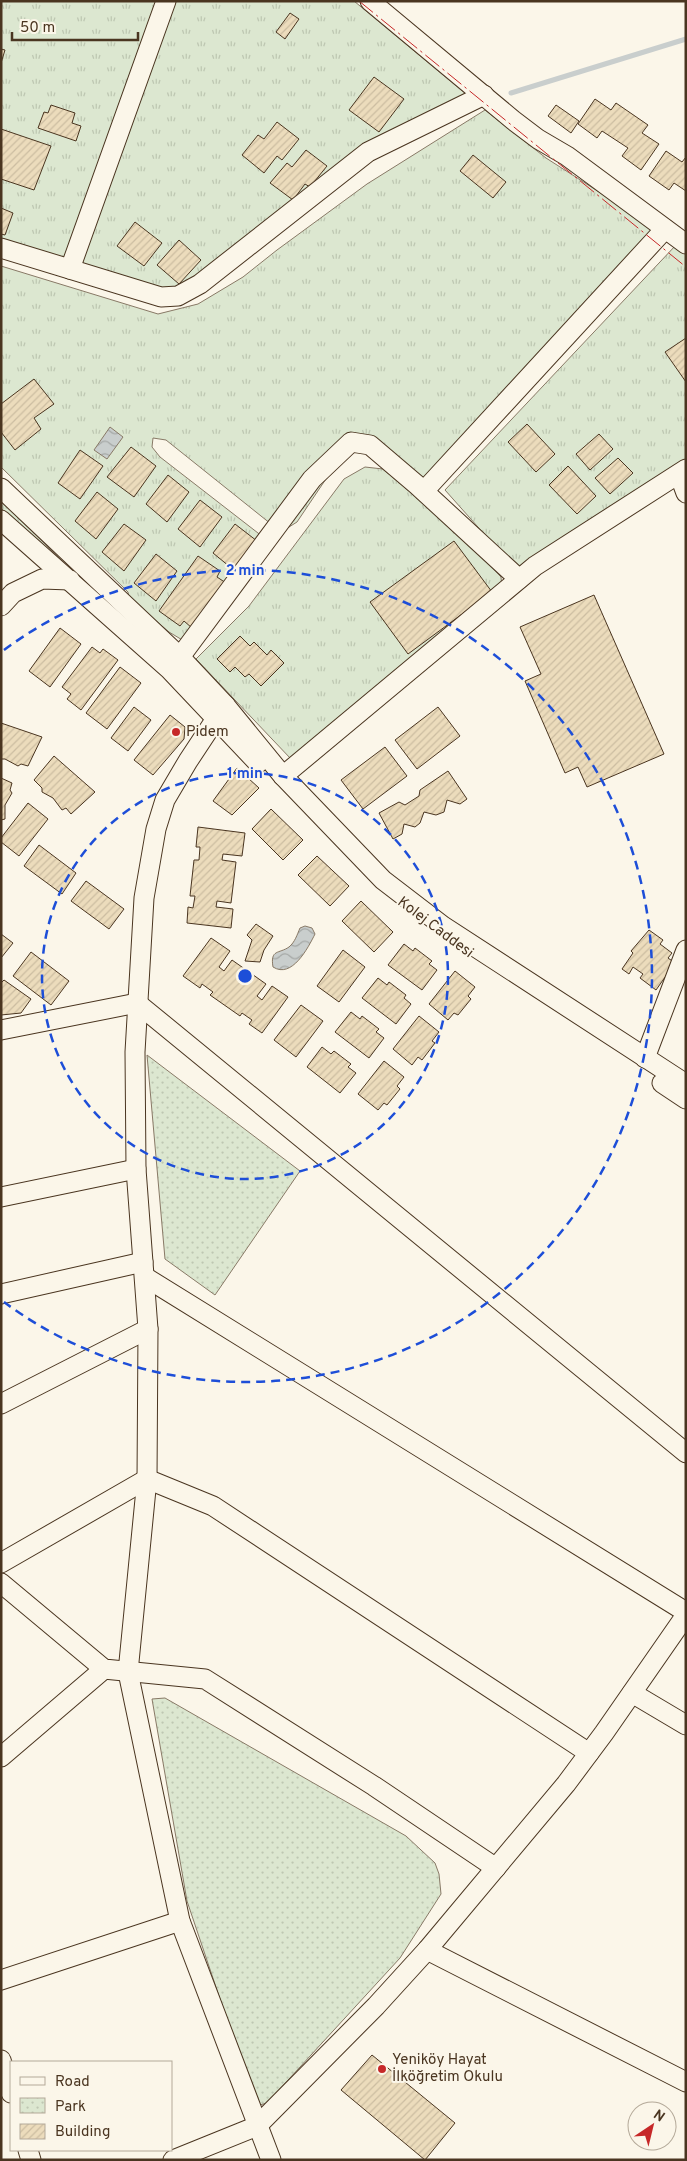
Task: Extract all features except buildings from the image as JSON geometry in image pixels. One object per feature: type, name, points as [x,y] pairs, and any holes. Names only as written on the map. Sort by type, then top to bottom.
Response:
[{"type":"street","points":[[70,269],[166,1]]},
{"type":"street","points":[[370,1],[532,134],[567,156],[686,244]]},
{"type":"street","points":[[1,248],[161,297],[178,296],[200,284],[368,152],[484,95]]},
{"type":"street","points":[[424,491],[665,229]]},
{"type":"street","points":[[180,657],[312,479],[351,442],[370,445],[424,491],[520,579]]},
{"type":"street","points":[[283,776],[535,566],[682,472],[686,493]]},
{"type":"street","points":[[1,488],[133,610],[180,657],[221,712]]},
{"type":"street","points":[[1,520],[170,670],[221,712]]},
{"type":"street","points":[[1,606],[14,593],[42,579],[70,580]]},
{"type":"street","points":[[221,712],[188,760],[165,800],[156,830],[144,898],[136,1003],[135,1052],[136,1169],[148,1329],[147,1479],[128,1672],[180,1921],[271,2160]]},
{"type":"street","name":"Kolej Caddesi","points":[[221,712],[383,880],[443,926],[686,1084]]},
{"type":"street","name":"Kolej Caddesi","points":[[221,712],[277,784],[378,884],[438,933],[686,1099]]},
{"type":"street","points":[[645,1058],[686,950]]},
{"type":"street","points":[[1,1030],[136,1003]]},
{"type":"street","points":[[136,1003],[686,1453]]},
{"type":"street","points":[[1,1197],[136,1169]]},
{"type":"street","points":[[1,1294],[144,1270],[686,1614],[589,1753],[427,1950],[376,2006],[257,2126],[173,2160]]},
{"type":"street","points":[[1,1404],[148,1329]]},
{"type":"street","points":[[1,1563],[147,1479]]},
{"type":"street","points":[[147,1479],[213,1506],[589,1753]]},
{"type":"street","points":[[1,1583],[104,1669],[204,1679],[374,1786],[496,1868]]},
{"type":"street","points":[[1,1757],[104,1669]]},
{"type":"street","points":[[632,1693],[686,1725]]},
{"type":"street","points":[[1,1980],[180,1921]]},
{"type":"street","points":[[427,1950],[686,2082]]},
{"type":"street","points":[[1,2060],[10,2091]]},
{"type":"green space","points":[[1,1],[354,1],[467,95],[368,152],[178,296],[1,248]]},
{"type":"green space","points":[[485,110],[546,158],[657,229],[424,483],[376,444],[352,448],[332,470],[297,522],[281,532],[166,440],[153,438],[152,447],[160,457],[267,540],[189,644],[169,632],[129,598],[128,592],[1,467],[1,266],[158,314],[198,304],[243,277],[367,184]]},
{"type":"green space","points":[[676,245],[686,252],[686,475],[526,581],[445,490]]},
{"type":"green space","points":[[365,467],[383,469],[434,512],[480,554],[501,577],[502,589],[291,759],[196,659],[249,606],[344,479]]},
{"type":"green space","points":[[1,501],[96,594],[1,508]]},
{"type":"green space","points":[[147,1055],[300,1171],[215,1295],[165,1259]]},
{"type":"green space","points":[[165,1698],[406,1836],[435,1863],[439,1874],[441,1894],[400,1958],[267,2103],[256,2106],[187,1901],[152,1699]]},
{"type":"water","points":[[110,427],[123,437],[107,459],[94,450]]},
{"type":"water","points":[[305,926],[312,928],[315,934],[304,954],[293,966],[287,969],[280,970],[273,967],[274,955],[289,947],[300,928]]},
{"type":"waterway","points":[[511,93],[686,39]]},
{"type":"power","points":[[359,1],[686,267]]},
{"type":"place","name":"Pidem","points":[[176,732]]},
{"type":"place","name":"Yeniköy Hayat İlköğretim Okulu","points":[[382,2069]]}]
